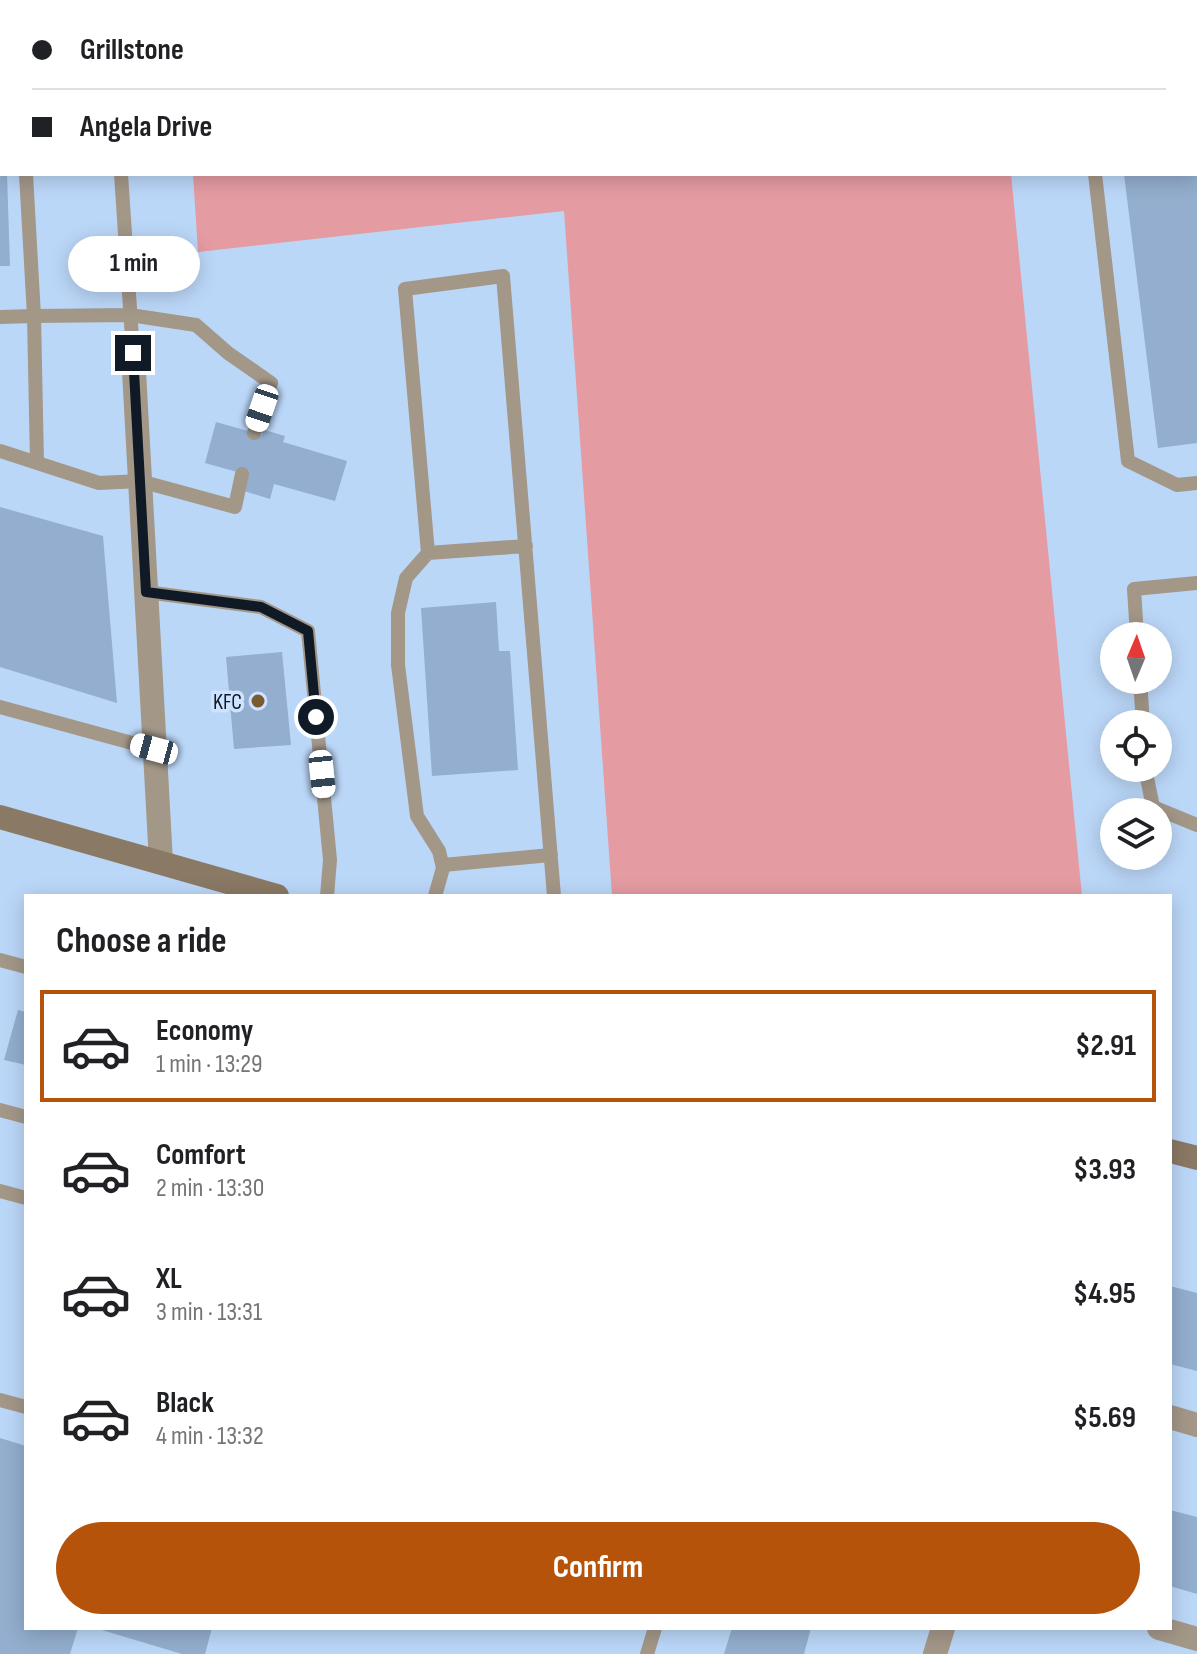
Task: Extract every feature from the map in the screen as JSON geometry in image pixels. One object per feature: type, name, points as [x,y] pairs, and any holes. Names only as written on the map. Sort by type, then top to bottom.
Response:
[{"type":"main road","points":[[0,817],[270,894]]},
{"type":"main road","points":[[1172,1152],[1197,1158]]},
{"type":"street","points":[[133,353],[161,862]]},
{"type":"street","points":[[1172,1418],[1197,1425]]},
{"type":"street","points":[[935,1654],[942,1630]]},
{"type":"street","points":[[1166,1630],[1197,1639]]},
{"type":"lane","points":[[26,176],[34,316],[37,463]]},
{"type":"lane","points":[[121,176],[133,353]]},
{"type":"lane","points":[[1095,176],[1128,461],[1177,485],[1197,483]]},
{"type":"lane","points":[[428,553],[405,289],[503,276],[554,894]]},
{"type":"lane","points":[[0,317],[130,315],[196,325],[228,353],[271,383],[254,433]]},
{"type":"lane","points":[[0,451],[99,483],[140,481],[235,507],[242,474]]},
{"type":"lane","points":[[436,894],[443,865],[439,851],[417,816],[398,665],[398,613],[406,578],[428,553],[526,546]]},
{"type":"lane","points":[[1136,622],[1134,589],[1197,583]]},
{"type":"lane","points":[[146,592],[261,607],[308,631],[330,860],[327,894]]},
{"type":"lane","points":[[0,707],[154,749]]},
{"type":"lane","points":[[1148,782],[1153,807],[1197,825]]},
{"type":"lane","points":[[443,865],[551,855]]},
{"type":"lane","points":[[0,960],[24,966]]},
{"type":"lane","points":[[0,1110],[24,1116]]},
{"type":"lane","points":[[0,1191],[24,1197]]},
{"type":"lane","points":[[0,1400],[24,1406]]},
{"type":"lane","points":[[647,1654],[654,1630]]},
{"type":"shaded area","points":[[193,176],[1011,176],[1082,894],[612,894],[564,211],[198,252]]},
{"type":"building","points":[[0,176],[7,176],[10,266],[0,266]]},
{"type":"building","points":[[1124,176],[1197,176],[1197,443],[1158,448]]},
{"type":"building","points":[[216,422],[262,435],[261,429],[285,436],[283,442],[347,461],[335,501],[274,484],[270,499],[244,491],[248,475],[205,463]]},
{"type":"building","points":[[0,507],[103,536],[117,703],[0,667]]},
{"type":"building","points":[[496,602],[499,651],[510,651],[518,770],[432,776],[421,608]]},
{"type":"building","name":"KFC","points":[[282,652],[291,745],[234,749],[226,657]]},
{"type":"building","points":[[18,1010],[24,1012],[24,1065],[4,1060]]},
{"type":"building","points":[[1172,1287],[1197,1293],[1197,1371],[1172,1365]]},
{"type":"building","points":[[0,1438],[24,1445],[24,1630],[77,1630],[70,1654],[0,1654]]},
{"type":"building","points":[[1172,1511],[1197,1517],[1197,1594],[1172,1587]]},
{"type":"building","points":[[102,1630],[211,1630],[205,1654],[182,1654]]},
{"type":"building","points":[[731,1630],[810,1630],[804,1654],[724,1654]]},
{"type":"place","name":"KFC","points":[[258,701]]},
{"type":"route","points":[[133,353],[146,592],[261,607],[308,631],[316,717]]}]
